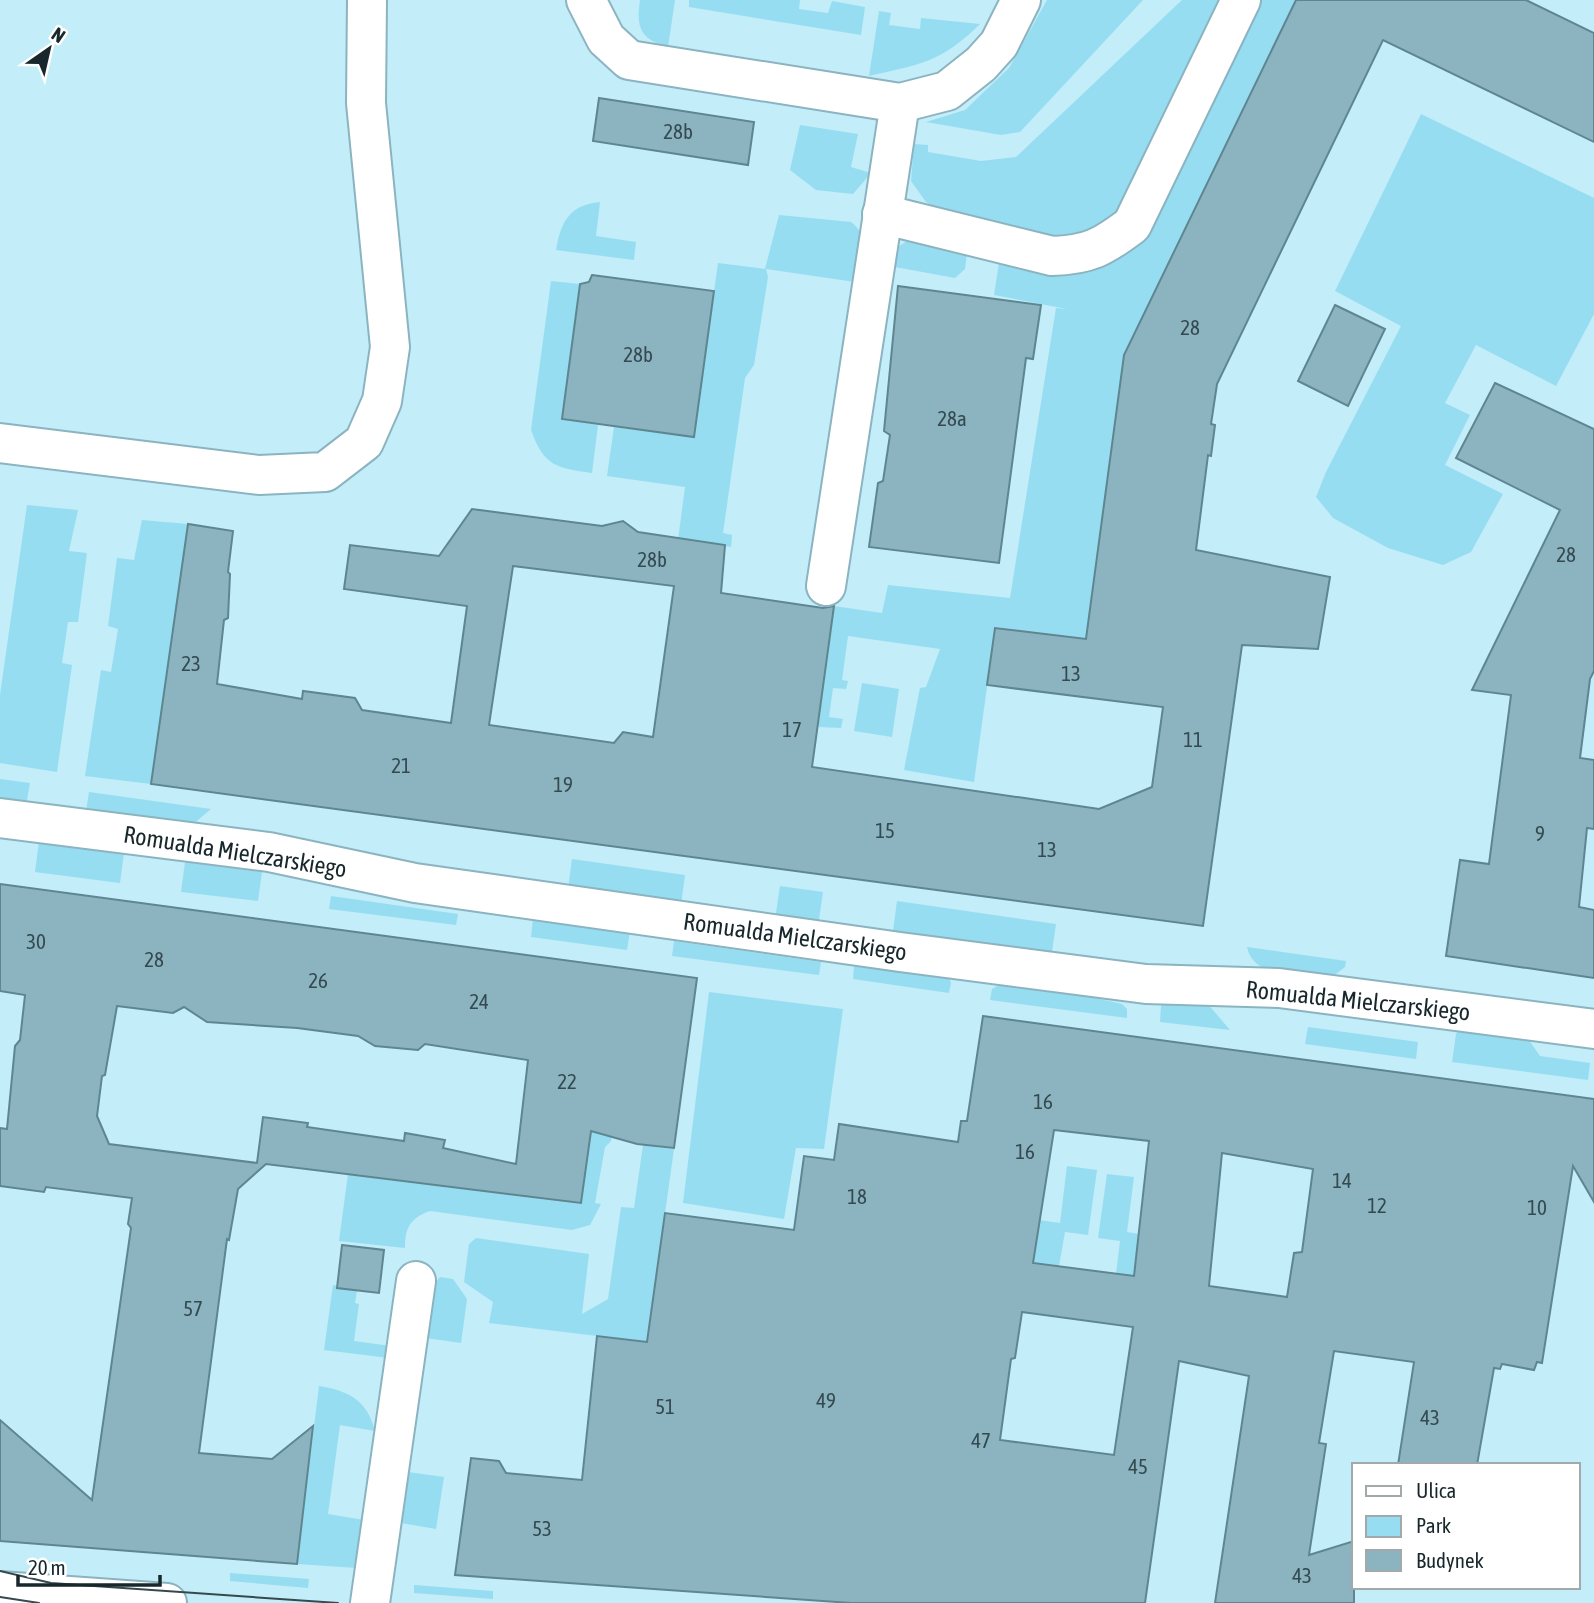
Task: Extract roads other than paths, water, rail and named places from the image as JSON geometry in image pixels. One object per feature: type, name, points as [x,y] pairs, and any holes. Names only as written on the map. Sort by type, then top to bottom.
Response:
[{"type":"street","points":[[0,443],[259,475],[325,472],[364,442],[382,401],[390,347],[366,103],[367,0]]},
{"type":"street","points":[[586,0],[606,39],[629,60],[900,103],[947,91],[981,64],[999,44],[1021,0]]},
{"type":"street","points":[[882,214],[1052,256],[1078,255],[1104,246],[1132,225],[1241,0]]},
{"type":"street","points":[[826,586],[900,103]]},
{"type":"street","name":"Romualda Mielczarskiego","points":[[0,818],[269,852],[415,883],[900,952],[1146,984],[1279,988],[1594,1029]]},
{"type":"street","points":[[370,1603],[416,1281]]},
{"type":"street","points":[[0,1591],[167,1603]]},
{"type":"tram line","points":[[0,1571],[51,1583],[338,1603]]},
{"type":"tram line","points":[[0,1597],[39,1603]]}]
